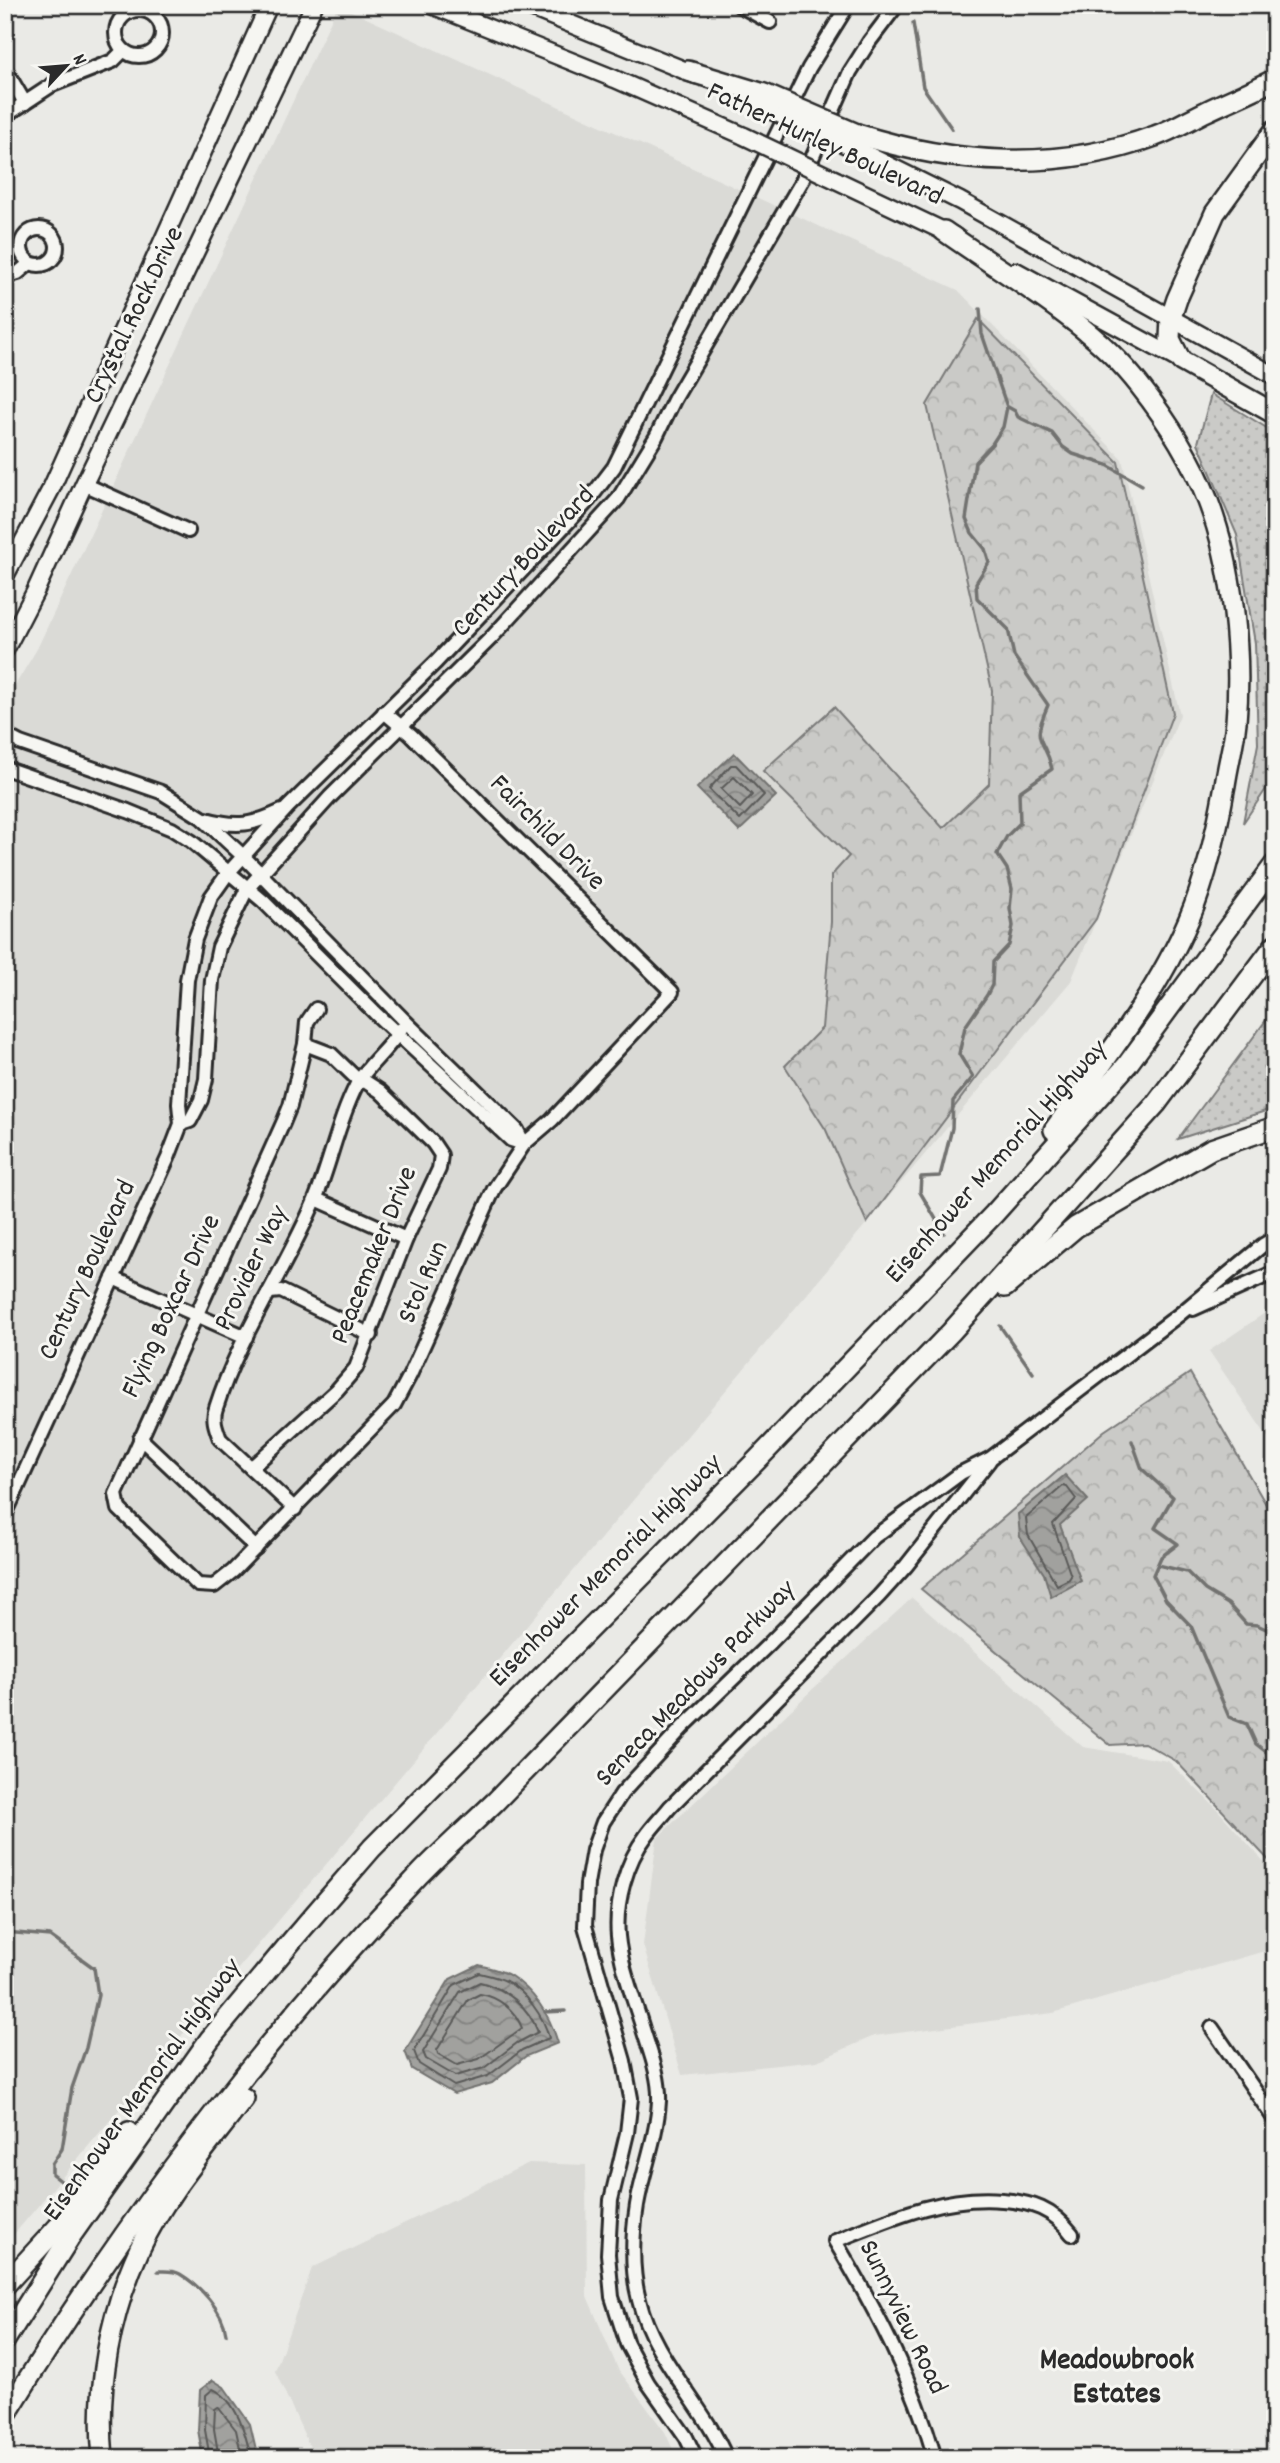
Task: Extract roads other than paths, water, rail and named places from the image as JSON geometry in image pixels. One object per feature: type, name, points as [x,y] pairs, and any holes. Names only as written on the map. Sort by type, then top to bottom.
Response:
[{"type":"highway","points":[[688,71],[854,141],[935,155],[987,160],[1036,160],[1079,156],[1155,136],[1275,79]]},
{"type":"highway","points":[[1275,130],[1215,213],[1171,317],[1170,339],[1181,361],[1275,414]]},
{"type":"highway","points":[[944,231],[1077,325],[1140,385],[1188,458],[1208,502],[1224,561],[1232,605],[1237,660],[1236,723],[1222,805],[1209,861],[1190,919],[1157,981],[1118,1041],[994,1214]]},
{"type":"highway","name":"Eisenhower Memorial Highway","points":[[5,2340],[70,2237],[210,2039],[372,1848],[758,1459],[994,1214],[1126,1065],[1275,864]]},
{"type":"highway","points":[[5,2416],[100,2270],[179,2161],[248,2071],[309,1998],[419,1875],[495,1802],[951,1332],[1156,1104],[1275,945]]},
{"type":"highway","points":[[951,1332],[1076,1227],[1211,1149],[1275,1126]]},
{"type":"highway","points":[[103,2458],[102,2393],[107,2353],[127,2280],[141,2247],[183,2180],[419,1875]]},
{"type":"highway","points":[[5,2285],[58,2227],[126,2135],[210,2039]]},
{"type":"main road","name":"Crystal Rock Drive","points":[[5,576],[51,489],[269,5]]},
{"type":"main road","name":"Crystal Rock Drive","points":[[5,650],[36,592],[84,484],[314,5]]},
{"type":"main road","name":"Father Hurley Boulevard","points":[[432,5],[615,79],[744,136],[944,231],[1181,361]]},
{"type":"main road","name":"Father Hurley Boulevard","points":[[524,5],[688,71]]},
{"type":"main road","name":"Father Hurley Boulevard","points":[[854,141],[1275,376]]},
{"type":"street","points":[[739,5],[770,23]]},
{"type":"street","name":"Century Boulevard","points":[[5,1515],[181,1124],[179,1104],[187,980],[195,939],[211,897],[228,873],[288,807],[436,662],[588,501],[614,467],[809,68],[848,5]]},
{"type":"street","name":"Century Boulevard","points":[[181,1124],[190,1121],[201,1100],[206,1079],[212,980],[219,947],[247,889],[330,797],[492,637],[618,499],[802,181],[850,72],[897,5]]},
{"type":"street","points":[[5,116],[52,85],[113,61],[123,51]]},
{"type":"street","points":[[5,69],[25,103]]},
{"type":"street","points":[[5,277],[30,263]]},
{"type":"street","points":[[84,484],[188,531]]},
{"type":"street","name":"Fairchild Drive","points":[[384,712],[672,992]]},
{"type":"street","points":[[5,735],[20,743],[161,792],[201,817],[517,1130],[524,1144]]},
{"type":"street","points":[[5,768],[172,829],[213,858],[263,901],[511,1140],[524,1144]]},
{"type":"street","points":[[201,817],[242,826],[261,821],[288,807]]},
{"type":"street","name":"Stol Run","points":[[214,1586],[295,1509],[394,1405],[416,1363],[494,1188],[524,1144],[552,1120],[672,992]]},
{"type":"street","name":"Flying Boxcar Drive","points":[[214,1586],[198,1585],[119,1509],[116,1494],[283,1124],[305,1044],[307,1022],[316,1009]]},
{"type":"street","name":"Provider Way","points":[[295,1509],[220,1438],[214,1423],[215,1410],[246,1337],[316,1199],[340,1121],[359,1081],[406,1022]]},
{"type":"street","name":"Peacemaker Drive","points":[[251,1468],[337,1390],[356,1368],[406,1239],[439,1169],[441,1155],[433,1143],[380,1091],[366,1082],[359,1081],[331,1055],[305,1044]]},
{"type":"street","points":[[316,1199],[406,1239]]},
{"type":"street","name":"Seneca Meadows Parkway","points":[[696,2458],[686,2437],[648,2383],[627,2344],[612,2297],[608,2254],[611,2200],[627,2133],[631,2098],[624,2061],[585,1926],[587,1884],[593,1850],[603,1822],[622,1793],[683,1727],[768,1646],[874,1537],[961,1473],[991,1458],[1275,1238]]},
{"type":"street","name":"Seneca Meadows Parkway","points":[[1180,1314],[1275,1272]]},
{"type":"street","points":[[113,1278],[246,1337]]},
{"type":"street","points":[[270,1292],[281,1291],[370,1335]]},
{"type":"street","points":[[140,1438],[256,1548]]},
{"type":"street","name":"Seneca Meadows Parkway","points":[[726,2458],[718,2438],[656,2342],[639,2302],[632,2258],[636,2217],[655,2137],[659,2098],[655,2068],[618,1936],[619,1899],[644,1837],[670,1807],[879,1596],[991,1458]]},
{"type":"street","points":[[1212,2028],[1275,2120]]},
{"type":"street","name":"Sunnyview Road","points":[[935,2458],[898,2354],[835,2241],[921,2207],[980,2198],[1026,2202],[1045,2208],[1063,2222],[1072,2234]]},
{"type":"water","points":[[734,753],[776,796],[739,831],[697,788]]},
{"type":"water","points":[[1065,1475],[1088,1500],[1060,1525],[1081,1581],[1051,1597],[1044,1574],[1020,1537],[1018,1514]]},
{"type":"water","points":[[479,1965],[500,1971],[520,1982],[546,2014],[558,2043],[526,2056],[492,2083],[454,2094],[412,2069],[405,2051],[450,1979]]},
{"type":"water","points":[[213,2380],[224,2387],[250,2424],[258,2458],[203,2458],[198,2430],[200,2390]]},
{"type":"waterway","points":[[913,23],[923,87],[952,129]]},
{"type":"waterway","points":[[944,1233],[920,1192],[921,1177],[940,1176],[952,1128],[953,1101],[973,1077],[959,1054],[965,1027],[992,985],[993,962],[1009,945],[1013,926],[1010,908],[1012,889],[1007,869],[997,854],[1007,836],[1020,823],[1019,792],[1052,769],[1039,734],[1048,705],[1014,656],[1008,629],[977,598],[976,583],[989,562],[985,549],[972,533],[966,519],[975,462],[1003,427],[1007,407],[982,334],[980,309]]},
{"type":"waterway","points":[[1008,407],[1015,411],[1018,417],[1052,433],[1063,447],[1073,454],[1107,465],[1142,485]]},
{"type":"waterway","points":[[1000,1326],[1033,1373]]},
{"type":"waterway","points":[[1132,1441],[1142,1469],[1173,1497],[1155,1528],[1178,1544],[1161,1557],[1153,1575],[1166,1600],[1191,1626],[1229,1717],[1247,1724],[1256,1744],[1275,1759]]},
{"type":"waterway","points":[[1158,1565],[1187,1572],[1205,1590],[1228,1604],[1246,1624],[1257,1625],[1275,1633]]},
{"type":"waterway","points":[[5,1932],[50,1936],[94,1968],[98,1995],[86,2048],[72,2088],[62,2149],[52,2164],[52,2174],[67,2186]]},
{"type":"waterway","points":[[545,2012],[565,2011]]},
{"type":"waterway","points":[[158,2271],[178,2273],[195,2285],[215,2308],[226,2334]]},
{"type":"district","name":"Meadowbrook Estates","points":[[1117,2379]]}]
